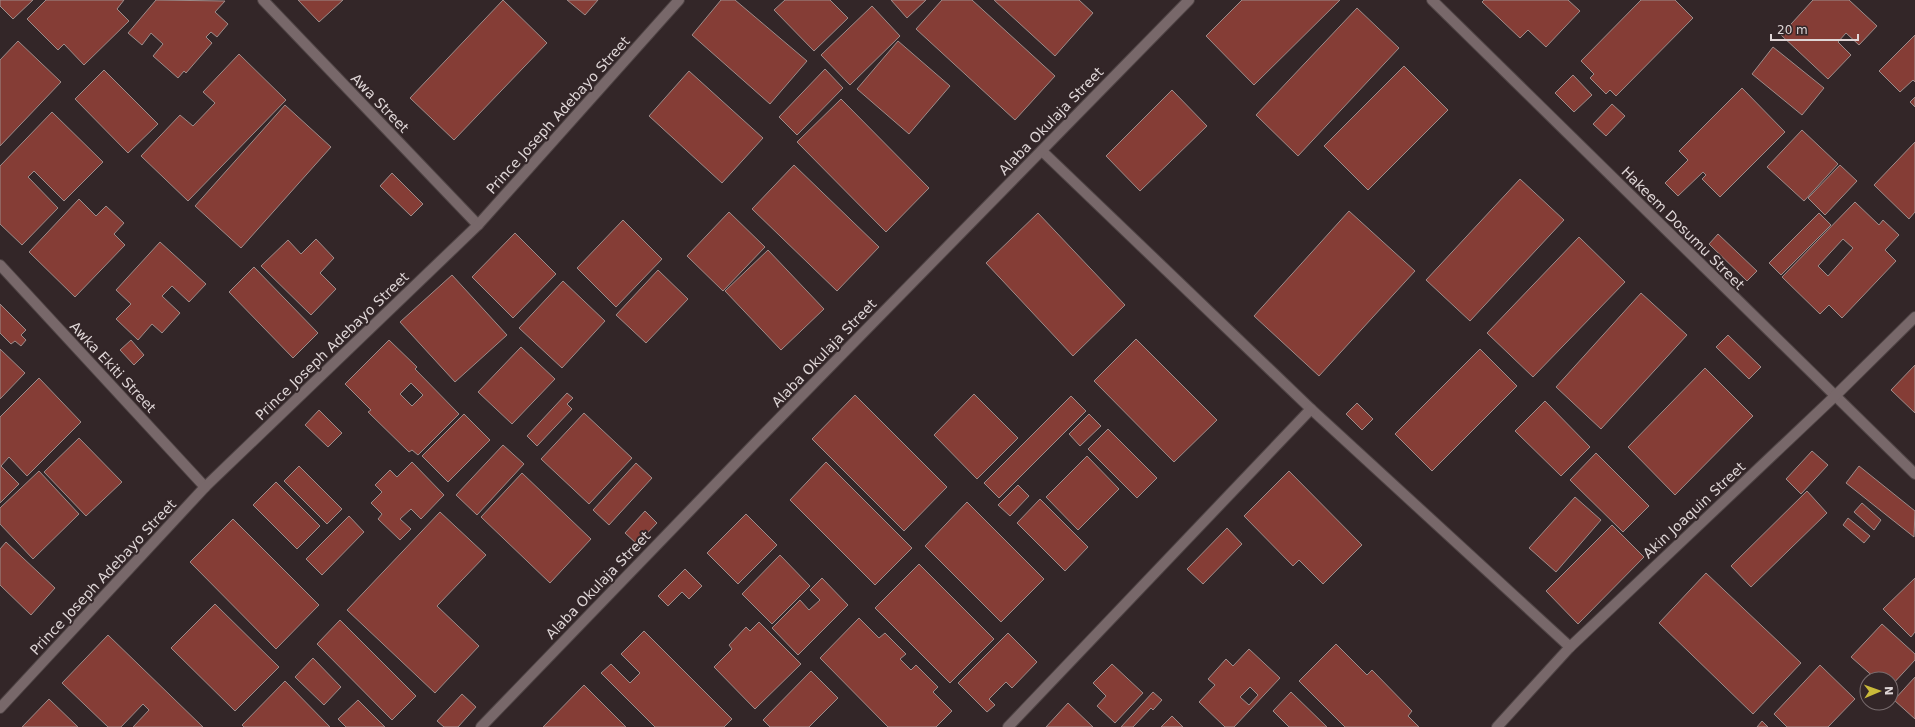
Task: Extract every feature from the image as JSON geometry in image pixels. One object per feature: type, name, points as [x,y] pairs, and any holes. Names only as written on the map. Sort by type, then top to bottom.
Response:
[{"type":"street","name":"Awa Street","points":[[263,0],[478,225]]},
{"type":"street","name":"Prince Joseph Adebayo Street","points":[[0,708],[205,487],[478,225],[679,0]]},
{"type":"street","name":"Alaba Okulaja Street","points":[[481,727],[755,443],[1189,0]]},
{"type":"street","name":"Hakeem Dosumu Street","points":[[1432,0],[1834,397],[1915,474]]},
{"type":"street","points":[[1042,151],[1311,409],[1570,647]]},
{"type":"street","name":"Awka Ekiti Street","points":[[0,265],[205,487]]},
{"type":"street","name":"Akin Joaquin Street","points":[[1497,727],[1570,647],[1834,397],[1915,317]]},
{"type":"street","points":[[1008,727],[1311,409]]},
{"type":"building","points":[[0,0],[33,0],[13,19],[0,6]]},
{"type":"building","points":[[46,0],[124,0],[117,9],[129,21],[84,65],[64,44],[58,50],[27,19]]},
{"type":"building","points":[[156,0],[225,1],[215,12],[228,24],[217,37],[211,32],[206,37],[212,43],[186,73],[184,71],[178,78],[153,56],[163,44],[151,33],[142,45],[128,33]]},
{"type":"building","points":[[298,0],[343,0],[319,22]]},
{"type":"building","points":[[503,0],[547,43],[454,140],[410,98]]},
{"type":"building","points":[[567,0],[598,0],[585,15]]},
{"type":"building","points":[[721,0],[735,0],[807,61],[770,104],[692,35]]},
{"type":"building","points":[[785,0],[830,0],[848,18],[814,51],[774,10]]},
{"type":"building","points":[[891,0],[926,0],[907,18]]},
{"type":"building","points":[[942,0],[972,0],[1055,76],[1015,120],[916,29]]},
{"type":"building","points":[[994,0],[1079,0],[1093,13],[1055,56]]},
{"type":"building","points":[[1242,0],[1340,0],[1254,85],[1206,36]]},
{"type":"building","points":[[1484,0],[1568,0],[1580,11],[1546,47],[1528,30],[1520,38],[1482,2]]},
{"type":"building","points":[[1641,0],[1675,0],[1693,18],[1616,96],[1610,90],[1606,94],[1590,78],[1594,74],[1581,61]]},
{"type":"building","points":[[1813,0],[1849,0],[1877,26],[1859,45],[1846,33],[1838,42],[1851,55],[1828,79],[1781,35]]},
{"type":"building","points":[[872,6],[900,36],[850,85],[821,55]]},
{"type":"building","points":[[1357,8],[1399,48],[1298,156],[1256,115]]},
{"type":"building","points":[[1915,35],[1915,82],[1913,80],[1900,92],[1879,71]]},
{"type":"building","points":[[18,41],[61,82],[0,146],[0,60]]},
{"type":"building","points":[[898,41],[950,86],[909,134],[857,89]]},
{"type":"building","points":[[1773,47],[1824,88],[1802,115],[1752,74]]},
{"type":"building","points":[[239,54],[286,100],[188,201],[141,156],[180,115],[193,126],[215,103],[203,92]]},
{"type":"building","points":[[1404,66],[1448,110],[1368,190],[1324,146]]},
{"type":"building","points":[[825,69],[843,88],[797,135],[779,117]]},
{"type":"building","points":[[104,70],[158,124],[128,153],[75,99]]},
{"type":"building","points":[[689,71],[763,138],[722,183],[649,116]]},
{"type":"building","points":[[1573,75],[1592,95],[1574,112],[1555,93]]},
{"type":"building","points":[[1742,88],[1785,132],[1720,197],[1702,179],[1706,175],[1703,172],[1678,196],[1665,183],[1688,160],[1679,151]]},
{"type":"building","points":[[1172,90],[1207,126],[1140,191],[1106,156]]},
{"type":"building","points":[[1915,97],[1915,107],[1910,102]]},
{"type":"building","points":[[841,99],[929,188],[886,232],[797,142]]},
{"type":"building","points":[[1612,104],[1625,116],[1606,136],[1593,124]]},
{"type":"building","points":[[285,105],[331,147],[241,248],[195,206]]},
{"type":"building","points":[[52,112],[103,162],[64,201],[34,171],[28,177],[58,208],[22,245],[0,224],[0,166]]},
{"type":"building","points":[[1802,130],[1838,164],[1804,201],[1767,167]]},
{"type":"building","points":[[1915,142],[1915,212],[1909,219],[1874,185]]},
{"type":"building","points":[[794,165],[879,247],[837,291],[752,209]]},
{"type":"building","points":[[1840,165],[1857,181],[1825,215],[1808,198]]},
{"type":"building","points":[[392,173],[423,204],[411,216],[380,186]]},
{"type":"building","points":[[1520,179],[1564,220],[1470,321],[1426,280]]},
{"type":"building","points":[[79,199],[96,216],[106,206],[124,223],[114,234],[125,245],[75,297],[29,252]]},
{"type":"building","points":[[1855,202],[1879,225],[1883,220],[1899,235],[1885,250],[1896,261],[1842,318],[1829,305],[1820,314],[1782,277]],"holes":[[[1843,239],[1853,248],[1828,276],[1818,266]]]},
{"type":"building","points":[[1349,211],[1415,271],[1319,376],[1254,316]]},
{"type":"building","points":[[729,212],[765,247],[723,291],[687,256]]},
{"type":"building","points":[[1038,213],[1125,305],[1073,356],[986,263]]},
{"type":"building","points":[[1819,213],[1831,225],[1781,275],[1769,263]]},
{"type":"building","points":[[623,220],[662,259],[616,307],[577,268]]},
{"type":"building","points":[[515,233],[556,274],[513,318],[472,277]]},
{"type":"building","points":[[1718,234],[1757,271],[1747,281],[1709,244]]},
{"type":"building","points":[[1579,237],[1625,282],[1533,377],[1487,333]]},
{"type":"building","points":[[316,239],[334,258],[320,273],[336,289],[311,315],[261,266],[288,240],[301,254]]},
{"type":"building","points":[[160,242],[206,284],[189,302],[172,286],[162,296],[180,313],[162,333],[152,324],[138,340],[116,319],[131,304],[116,290]]},
{"type":"building","points":[[768,250],[824,309],[781,350],[725,291]]},
{"type":"building","points":[[254,267],[318,333],[293,358],[229,292]]},
{"type":"building","points":[[658,270],[688,299],[646,343],[616,315]]},
{"type":"building","points":[[452,275],[507,335],[455,382],[400,322]]},
{"type":"building","points":[[563,281],[605,321],[562,368],[519,328]]},
{"type":"building","points":[[1641,293],[1687,335],[1601,429],[1556,387]]},
{"type":"building","points":[[0,304],[26,330],[21,335],[26,340],[21,346],[15,341],[11,344],[0,333]]},
{"type":"building","points":[[1728,335],[1761,367],[1749,379],[1716,347]]},
{"type":"building","points":[[1136,339],[1217,420],[1174,462],[1094,381]]},
{"type":"building","points":[[131,340],[144,355],[134,365],[120,350]]},
{"type":"building","points":[[389,340],[417,367],[415,369],[459,414],[418,455],[412,450],[409,452],[368,412],[371,410],[345,384]],"holes":[[[411,383],[423,395],[412,406],[400,394]]]},
{"type":"building","points":[[521,347],[555,379],[512,424],[478,392]]},
{"type":"building","points":[[0,349],[25,373],[0,399]]},
{"type":"building","points":[[1480,349],[1517,386],[1432,471],[1395,434]]},
{"type":"building","points":[[1915,365],[1915,413],[1891,390]]},
{"type":"building","points":[[1705,368],[1753,416],[1675,495],[1628,447]]},
{"type":"building","points":[[39,378],[81,422],[27,476],[9,457],[1,466],[19,484],[0,503],[0,417]]},
{"type":"building","points":[[567,393],[573,398],[567,404],[572,409],[537,446],[527,436]]},
{"type":"building","points":[[974,394],[1018,438],[977,479],[934,435]]},
{"type":"building","points":[[855,395],[947,487],[904,531],[812,439]]},
{"type":"building","points":[[1071,396],[1086,411],[999,498],[984,483]]},
{"type":"building","points":[[1545,401],[1590,447],[1561,476],[1515,431]]},
{"type":"building","points":[[1357,403],[1373,419],[1362,430],[1346,414]]},
{"type":"building","points":[[319,410],[342,433],[328,447],[305,425]]},
{"type":"building","points":[[584,413],[632,458],[589,504],[541,459]]},
{"type":"building","points":[[464,414],[490,440],[448,482],[422,456]]},
{"type":"building","points":[[1089,414],[1101,426],[1080,446],[1069,434]]},
{"type":"building","points":[[1108,429],[1157,478],[1137,498],[1088,449]]},
{"type":"building","points":[[79,438],[122,482],[86,516],[44,472]]},
{"type":"building","points":[[503,445],[524,464],[477,515],[456,495]]},
{"type":"building","points":[[1812,451],[1828,465],[1801,494],[1786,479]]},
{"type":"building","points":[[1596,453],[1649,506],[1623,532],[1570,480]]},
{"type":"building","points":[[1087,456],[1119,489],[1078,530],[1046,497]]},
{"type":"building","points":[[412,462],[444,495],[421,519],[411,509],[400,519],[411,529],[400,540],[378,519],[382,514],[371,503],[382,492],[375,485],[390,470],[397,477]]},
{"type":"building","points":[[826,462],[912,548],[875,585],[790,500]]},
{"type":"building","points":[[636,463],[652,478],[609,525],[593,510]]},
{"type":"building","points":[[299,466],[342,509],[327,524],[284,481]]},
{"type":"building","points":[[1859,466],[1915,511],[1914,537],[1846,483]]},
{"type":"building","points":[[39,471],[79,514],[33,559],[0,524],[0,508]]},
{"type":"building","points":[[1289,471],[1362,545],[1323,584],[1299,560],[1293,566],[1244,516]]},
{"type":"building","points":[[522,473],[591,539],[550,583],[481,517]]},
{"type":"building","points":[[276,482],[320,526],[297,549],[253,505]]},
{"type":"building","points":[[1018,485],[1029,496],[1010,516],[998,505]]},
{"type":"building","points":[[1807,491],[1827,513],[1751,587],[1731,566]]},
{"type":"building","points":[[1575,497],[1601,520],[1556,572],[1529,548]]},
{"type":"building","points":[[1040,499],[1088,547],[1065,571],[1017,523]]},
{"type":"building","points":[[967,502],[1044,579],[1001,622],[925,546]]},
{"type":"building","points":[[1862,503],[1881,520],[1874,530],[1854,512]]},
{"type":"building","points":[[645,511],[657,523],[637,544],[625,533]]},
{"type":"building","points":[[440,512],[486,555],[437,606],[479,646],[435,693],[347,610]]},
{"type":"building","points":[[746,514],[777,545],[738,584],[707,553]]},
{"type":"building","points":[[349,516],[364,532],[322,575],[306,559]]},
{"type":"building","points":[[1848,518],[1870,536],[1864,543],[1843,525]]},
{"type":"building","points":[[233,519],[319,605],[276,649],[190,562]]},
{"type":"building","points":[[1612,525],[1644,557],[1578,624],[1546,591]]},
{"type":"building","points":[[1227,528],[1242,544],[1203,584],[1187,569]]},
{"type":"building","points":[[6,542],[55,588],[31,615],[0,585],[0,549]]},
{"type":"building","points":[[780,555],[810,586],[772,624],[742,594]]},
{"type":"building","points":[[919,564],[994,639],[950,683],[875,608]]},
{"type":"building","points":[[685,569],[702,586],[689,599],[682,592],[668,606],[658,596]]},
{"type":"building","points":[[1706,573],[1801,663],[1753,714],[1659,623]]},
{"type":"building","points":[[822,578],[848,605],[798,655],[772,628],[800,600],[809,610],[820,600],[810,590]]},
{"type":"building","points":[[1915,578],[1915,632],[1911,637],[1883,609]]},
{"type":"building","points":[[215,604],[279,667],[235,711],[171,648]]},
{"type":"building","points":[[859,618],[879,638],[885,633],[906,654],[900,659],[911,670],[916,665],[938,687],[933,692],[952,711],[936,727],[888,727],[820,658]]},
{"type":"building","points":[[340,620],[416,696],[392,720],[317,644]]},
{"type":"building","points":[[759,622],[801,664],[755,709],[714,667],[732,649],[729,645],[746,627],[750,631]]},
{"type":"building","points":[[1882,624],[1915,654],[1915,660],[1899,677],[1899,671],[1867,671],[1851,657]]},
{"type":"building","points":[[644,631],[732,719],[724,727],[655,727],[601,673],[611,664],[630,683],[640,673],[621,654]]},
{"type":"building","points":[[1008,633],[1037,662],[1012,688],[1006,682],[989,699],[995,705],[987,712],[958,683]]},
{"type":"building","points":[[108,635],[203,727],[133,727],[149,710],[143,704],[121,727],[108,727],[62,683]]},
{"type":"building","points":[[1336,644],[1367,675],[1372,670],[1412,711],[1408,716],[1419,727],[1345,727],[1299,681]]},
{"type":"building","points":[[1249,649],[1280,678],[1234,727],[1225,727],[1199,702],[1215,685],[1208,679],[1226,659],[1233,666]],"holes":[[[1250,687],[1258,695],[1249,705],[1240,697]]]},
{"type":"building","points":[[313,658],[341,687],[324,705],[295,677]]},
{"type":"building","points":[[1112,664],[1143,693],[1115,723],[1097,706],[1106,696],[1093,683]]},
{"type":"building","points":[[1820,665],[1855,699],[1828,727],[1787,727],[1774,714]]},
{"type":"building","points":[[811,671],[838,698],[809,727],[770,727],[763,720]]},
{"type":"building","points":[[1915,677],[1915,719],[1899,705],[1899,695]]},
{"type":"building","points":[[285,681],[330,727],[244,727],[242,725]]},
{"type":"building","points":[[584,685],[626,727],[543,727]]},
{"type":"building","points":[[1153,692],[1162,700],[1153,710],[1151,708],[1133,727],[1121,727]]},
{"type":"building","points":[[1291,692],[1327,727],[1289,727],[1273,711]]},
{"type":"building","points":[[462,694],[476,707],[458,727],[444,727],[437,721]]},
{"type":"building","points":[[49,699],[78,727],[22,727]]},
{"type":"building","points":[[358,700],[385,727],[346,727],[338,719]]},
{"type":"building","points":[[1068,703],[1093,727],[1046,727]]},
{"type":"building","points":[[1172,716],[1183,727],[1161,727]]},
{"type":"building","points":[[1762,721],[1768,727],[1757,727]]}]
